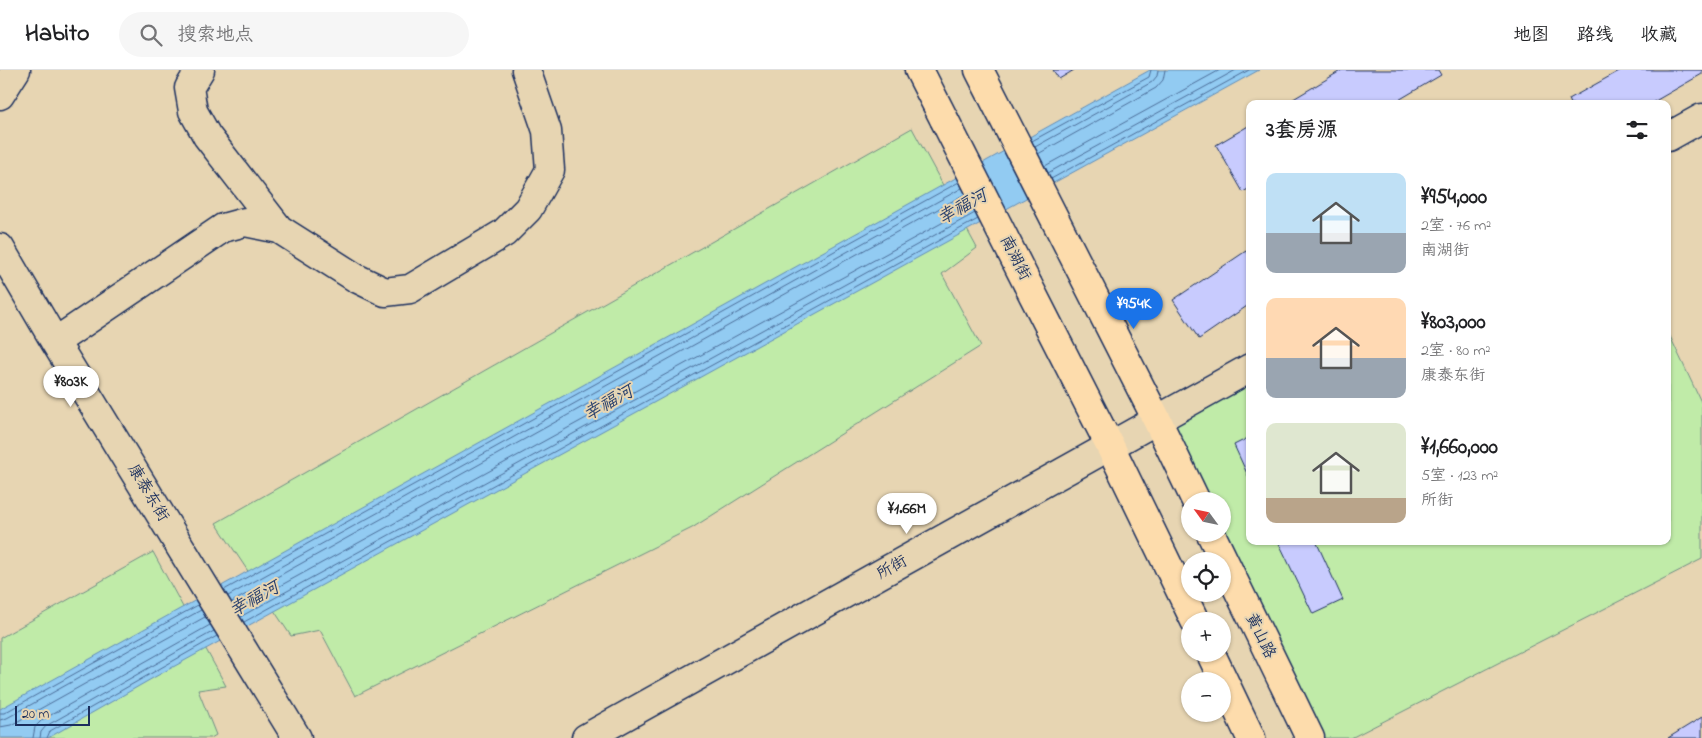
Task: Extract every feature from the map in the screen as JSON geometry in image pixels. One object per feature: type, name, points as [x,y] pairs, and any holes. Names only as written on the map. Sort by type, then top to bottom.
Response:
[{"type":"main road","name":"南湖街","points":[[919,70],[1110,446]]},
{"type":"main road","points":[[984,81],[1192,492]]},
{"type":"main road","points":[[1110,446],[1191,612]]},
{"type":"main road","name":"黄山路","points":[[1215,542],[1310,738]]},
{"type":"main road","points":[[1215,662],[1251,738]]},
{"type":"street","points":[[0,95],[16,70]]},
{"type":"street","points":[[200,70],[189,88],[193,111],[207,136],[280,228],[356,278],[385,292],[410,290],[504,233],[528,209],[550,170],[547,131],[526,70]]},
{"type":"street","points":[[1671,135],[1702,118]]},
{"type":"street","points":[[55,342],[223,228],[245,222],[280,228]]},
{"type":"street","name":"康泰东街","points":[[0,248],[55,342],[298,738]]},
{"type":"street","name":"所街","points":[[586,738],[1246,370]]},
{"type":"green space","points":[[912,128],[977,248],[942,274],[981,346],[692,528],[355,696],[320,630],[291,636],[216,523]]},
{"type":"green space","points":[[1671,338],[1702,404],[1702,559],[1351,738],[1310,738],[1225,542],[1231,542],[1231,492],[1192,492],[1157,420],[1246,369],[1246,545],[1671,545]]},
{"type":"green space","points":[[153,552],[226,686],[198,690],[216,735],[211,738],[0,738],[0,638]]},
{"type":"water","name":"幸福河","points":[[1150,70],[1259,70],[153,678],[48,738],[0,738],[0,709]]},
{"type":"building","points":[[1053,70],[1074,70],[1059,79]]},
{"type":"building","points":[[1342,70],[1438,70],[1441,75],[1399,100],[1292,100]]},
{"type":"building","points":[[1621,70],[1702,70],[1702,74],[1657,100],[1569,99]]},
{"type":"building","points":[[1246,127],[1246,190],[1243,192],[1216,145]]},
{"type":"building","points":[[1246,251],[1246,307],[1199,339],[1173,300]]},
{"type":"building","points":[[1246,439],[1246,471],[1234,445]]},
{"type":"building","points":[[1280,545],[1318,545],[1343,600],[1313,614]]},
{"type":"building","points":[[1702,717],[1702,738],[1668,738]]}]
